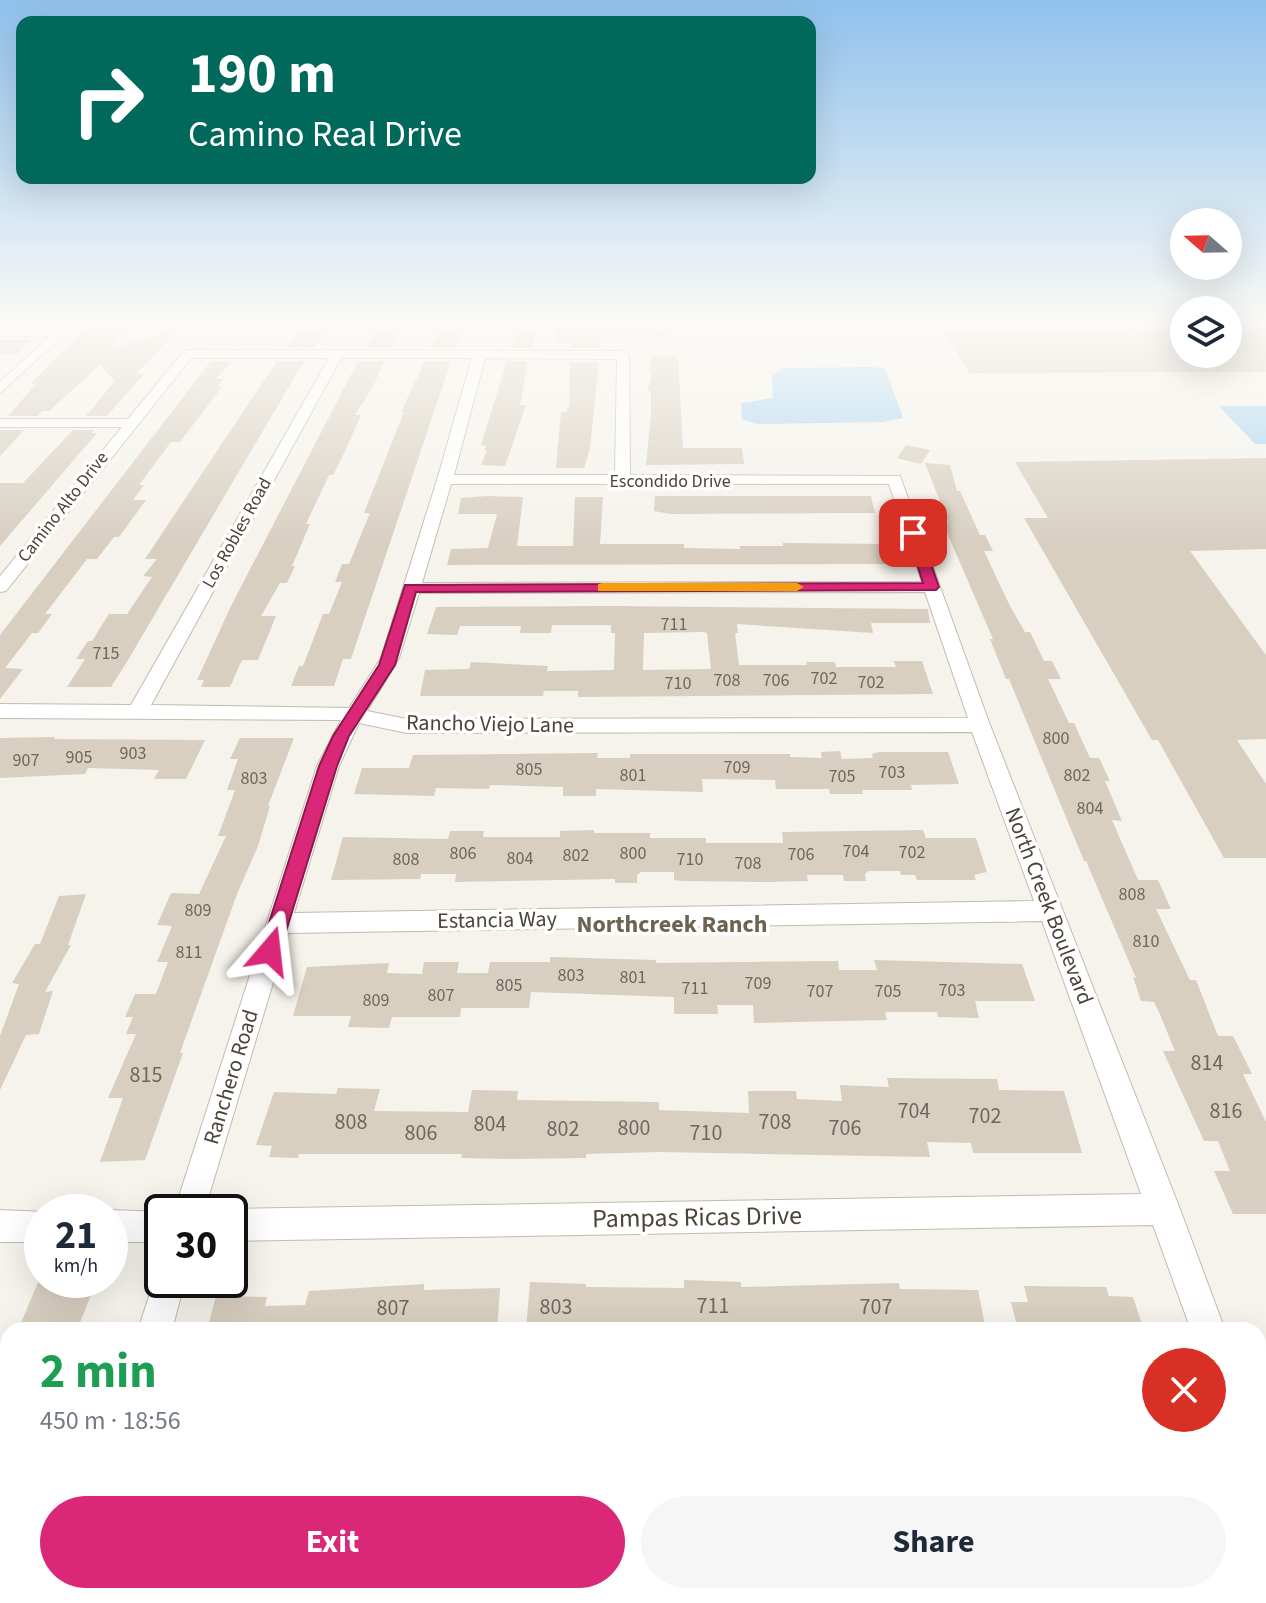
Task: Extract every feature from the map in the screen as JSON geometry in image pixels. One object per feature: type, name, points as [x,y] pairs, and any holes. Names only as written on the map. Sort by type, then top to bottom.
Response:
[{"type":"street","name":"Camino Alto Drive","points":[[0,587],[153,396]]},
{"type":"street","name":"Los Robles Road","points":[[138,711],[314,396]]},
{"type":"street","name":"Ranchero Road","points":[[195,1194],[328,766],[341,736],[387,665],[468,396]]},
{"type":"street","points":[[622,481],[623,396]]},
{"type":"street","points":[[0,423],[130,423]]},
{"type":"street","name":"Escondido Drive","points":[[445,480],[895,479]]},
{"type":"street","name":"North Creek Boulevard","points":[[895,479],[980,725],[1205,1322]]},
{"type":"street","points":[[410,588],[931,587]]},
{"type":"street","name":"Rancho Viejo Lane","points":[[0,711],[356,714],[407,726],[980,725]]},
{"type":"street","name":"Estancia Way","points":[[279,923],[1051,911]]},
{"type":"street","name":"Pampas Ricas Drive","points":[[248,1225],[1165,1209]]},
{"type":"street","points":[[0,1226],[24,1226]]},
{"type":"street","points":[[157,1322],[164,1298]]},
{"type":"water","points":[[895,396],[903,418],[883,422],[756,424],[742,419],[741,403],[773,398]]},
{"type":"water","points":[[1219,406],[1266,406],[1266,444],[1255,444]]},
{"type":"building","points":[[26,396],[66,396],[49,411],[42,411],[38,416],[8,416]]},
{"type":"building","points":[[103,396],[125,396],[107,416],[86,416]]},
{"type":"building","points":[[184,396],[215,396],[180,442],[171,442],[139,485],[144,485],[133,500],[146,500],[119,537],[114,537],[97,559],[87,559],[45,614],[52,614],[38,633],[32,633],[5,668],[23,669],[0,699],[0,635]]},
{"type":"building","points":[[254,396],[284,396],[111,687],[67,687],[85,659],[76,659],[88,641],[92,641],[109,614],[127,614],[152,577],[143,576],[157,559],[145,559]]},
{"type":"building","points":[[340,396],[367,396],[355,415],[361,415],[346,449],[333,475],[329,475],[306,524],[310,524],[287,583],[280,583],[261,616],[276,616],[258,660],[242,660],[230,687],[201,687],[204,680],[197,680],[231,606]]},
{"type":"building","points":[[409,396],[439,396],[351,659],[343,659],[334,686],[291,686],[299,666],[303,666],[323,614],[329,614],[342,582],[335,582],[342,564],[349,564],[370,513],[364,513],[404,412],[401,412]]},
{"type":"building","points":[[496,396],[522,396],[520,405],[526,405],[505,466],[481,465],[487,450],[484,450],[486,446],[481,445]]},
{"type":"building","points":[[569,396],[595,396],[590,448],[584,468],[556,468],[561,412],[566,412]]},
{"type":"building","points":[[651,396],[680,396],[683,448],[742,448],[744,464],[646,465]]},
{"type":"building","points":[[0,430],[24,430],[0,456]]},
{"type":"building","points":[[73,430],[94,430],[92,433],[97,433],[0,546],[0,483],[23,483]]},
{"type":"building","points":[[906,445],[930,450],[921,464],[897,458]]},
{"type":"building","points":[[1266,458],[1266,549],[1190,551],[1266,655],[1266,739],[1237,740],[1266,784],[1266,858],[1224,858],[1158,740],[1152,740],[1024,518],[1048,518],[1015,462]]},
{"type":"building","points":[[925,463],[950,465],[957,491],[960,491],[980,535],[985,535],[993,551],[984,551],[1010,606],[1025,632],[1030,632],[1044,661],[1052,661],[1061,679],[1048,679],[1069,723],[1074,723],[1090,758],[1099,758],[1110,781],[1105,781],[1122,821],[1112,820],[1138,880],[1158,880],[1171,909],[1156,909],[1190,980],[1196,980],[1218,1036],[1233,1036],[1252,1074],[1243,1074],[1266,1122],[1266,1214],[1233,1214],[1214,1171],[1230,1171],[1218,1141],[1204,1141],[1163,1051],[1175,1051],[1159,1012],[1154,1002],[1141,1001],[1133,977],[1136,978],[1009,679],[1006,679],[990,639],[993,639],[942,521],[948,522]]},
{"type":"building","points":[[655,496],[871,496],[875,513],[671,514],[654,511]]},
{"type":"building","points":[[523,497],[517,546],[573,546],[575,497],[603,497],[600,544],[684,544],[684,548],[740,549],[740,546],[783,546],[783,543],[888,544],[894,564],[447,565],[451,549],[488,548],[497,514],[458,514],[461,498]]},
{"type":"building","points":[[436,607],[928,609],[930,623],[871,623],[873,633],[737,624],[738,633],[735,633],[739,665],[835,662],[836,667],[896,667],[894,661],[922,661],[933,694],[578,697],[578,691],[544,691],[543,696],[420,696],[425,670],[469,669],[471,662],[548,666],[547,671],[614,670],[615,633],[611,633],[611,625],[552,625],[551,633],[520,633],[521,626],[460,626],[457,635],[427,634]],"holes":[[[644,633],[707,633],[711,669],[643,670]]]},
{"type":"building","points":[[0,738],[205,740],[186,779],[154,779],[159,770],[88,768],[85,774],[0,778]]},
{"type":"building","points":[[240,738],[294,738],[268,806],[258,846],[237,894],[180,1053],[183,1053],[145,1160],[100,1162],[123,1098],[108,1098],[136,1034],[126,1034],[133,1017],[125,1017],[135,994],[156,994],[168,962],[157,962],[172,926],[157,925],[171,893],[199,894],[226,836],[218,836],[235,790],[227,790],[238,759],[230,759]]},
{"type":"building","points":[[840,751],[842,759],[873,758],[872,754],[879,752],[948,752],[959,784],[911,785],[912,790],[862,790],[863,794],[830,794],[829,789],[776,789],[775,780],[702,779],[703,792],[596,789],[596,796],[563,796],[563,787],[490,785],[489,789],[436,788],[434,796],[354,794],[362,768],[409,768],[413,755],[598,753],[597,758],[630,758],[630,754],[790,754],[790,757],[822,758],[821,752]]},
{"type":"building","points":[[594,830],[594,833],[650,833],[650,838],[706,838],[706,843],[783,843],[782,832],[923,830],[926,838],[976,838],[987,872],[974,875],[976,880],[917,880],[915,875],[901,875],[900,871],[869,871],[865,874],[866,881],[844,881],[843,875],[807,875],[808,881],[683,881],[674,880],[674,872],[641,872],[637,875],[637,883],[615,883],[615,879],[455,882],[456,874],[421,874],[420,879],[331,880],[343,837],[448,839],[450,831],[484,831],[483,837],[560,837],[560,831]]},
{"type":"building","points":[[86,894],[68,945],[71,945],[45,992],[53,991],[39,1034],[26,1035],[0,1090],[0,1036],[19,984],[12,983],[35,944],[40,944],[59,896]]},
{"type":"building","points":[[550,957],[656,960],[656,963],[838,961],[839,970],[877,970],[874,960],[1022,964],[1035,1001],[975,1001],[979,1018],[938,1017],[937,1012],[885,1012],[887,1020],[754,1023],[753,1005],[717,1005],[718,1014],[674,1014],[674,997],[531,992],[529,1008],[461,1008],[460,1017],[392,1017],[389,1028],[348,1027],[351,1016],[293,1016],[307,967],[389,963],[387,973],[422,974],[424,962],[459,962],[457,973],[488,973],[490,962],[550,962]]},
{"type":"building","points":[[887,1078],[997,1079],[999,1090],[1064,1091],[1082,1153],[973,1153],[971,1143],[927,1142],[930,1157],[660,1152],[586,1154],[586,1158],[299,1154],[298,1158],[269,1157],[272,1146],[256,1145],[274,1092],[336,1094],[338,1088],[380,1089],[374,1111],[468,1112],[472,1090],[518,1091],[517,1100],[659,1102],[659,1110],[749,1113],[748,1091],[796,1091],[797,1099],[842,1101],[840,1085],[889,1087]]},
{"type":"building","points":[[684,1280],[741,1282],[741,1287],[899,1283],[900,1289],[978,1290],[984,1322],[527,1322],[530,1282],[586,1284],[586,1287],[684,1288]]},
{"type":"building","points":[[424,1284],[424,1290],[500,1288],[498,1322],[209,1322],[215,1298],[267,1297],[265,1306],[305,1305],[309,1291]]},
{"type":"building","points":[[1024,1286],[1106,1287],[1109,1296],[1133,1297],[1141,1322],[1016,1322],[1011,1302],[1028,1302]]},
{"type":"building","points":[[31,1298],[90,1298],[80,1322],[21,1322]]},
{"type":"slow traffic","points":[[603,588],[797,587]]},
{"type":"district","name":"Northcreek Ranch","points":[[672,924]]},
{"type":"route","points":[[270,951],[328,766],[341,736],[387,665],[410,588],[931,587],[913,533]]}]
